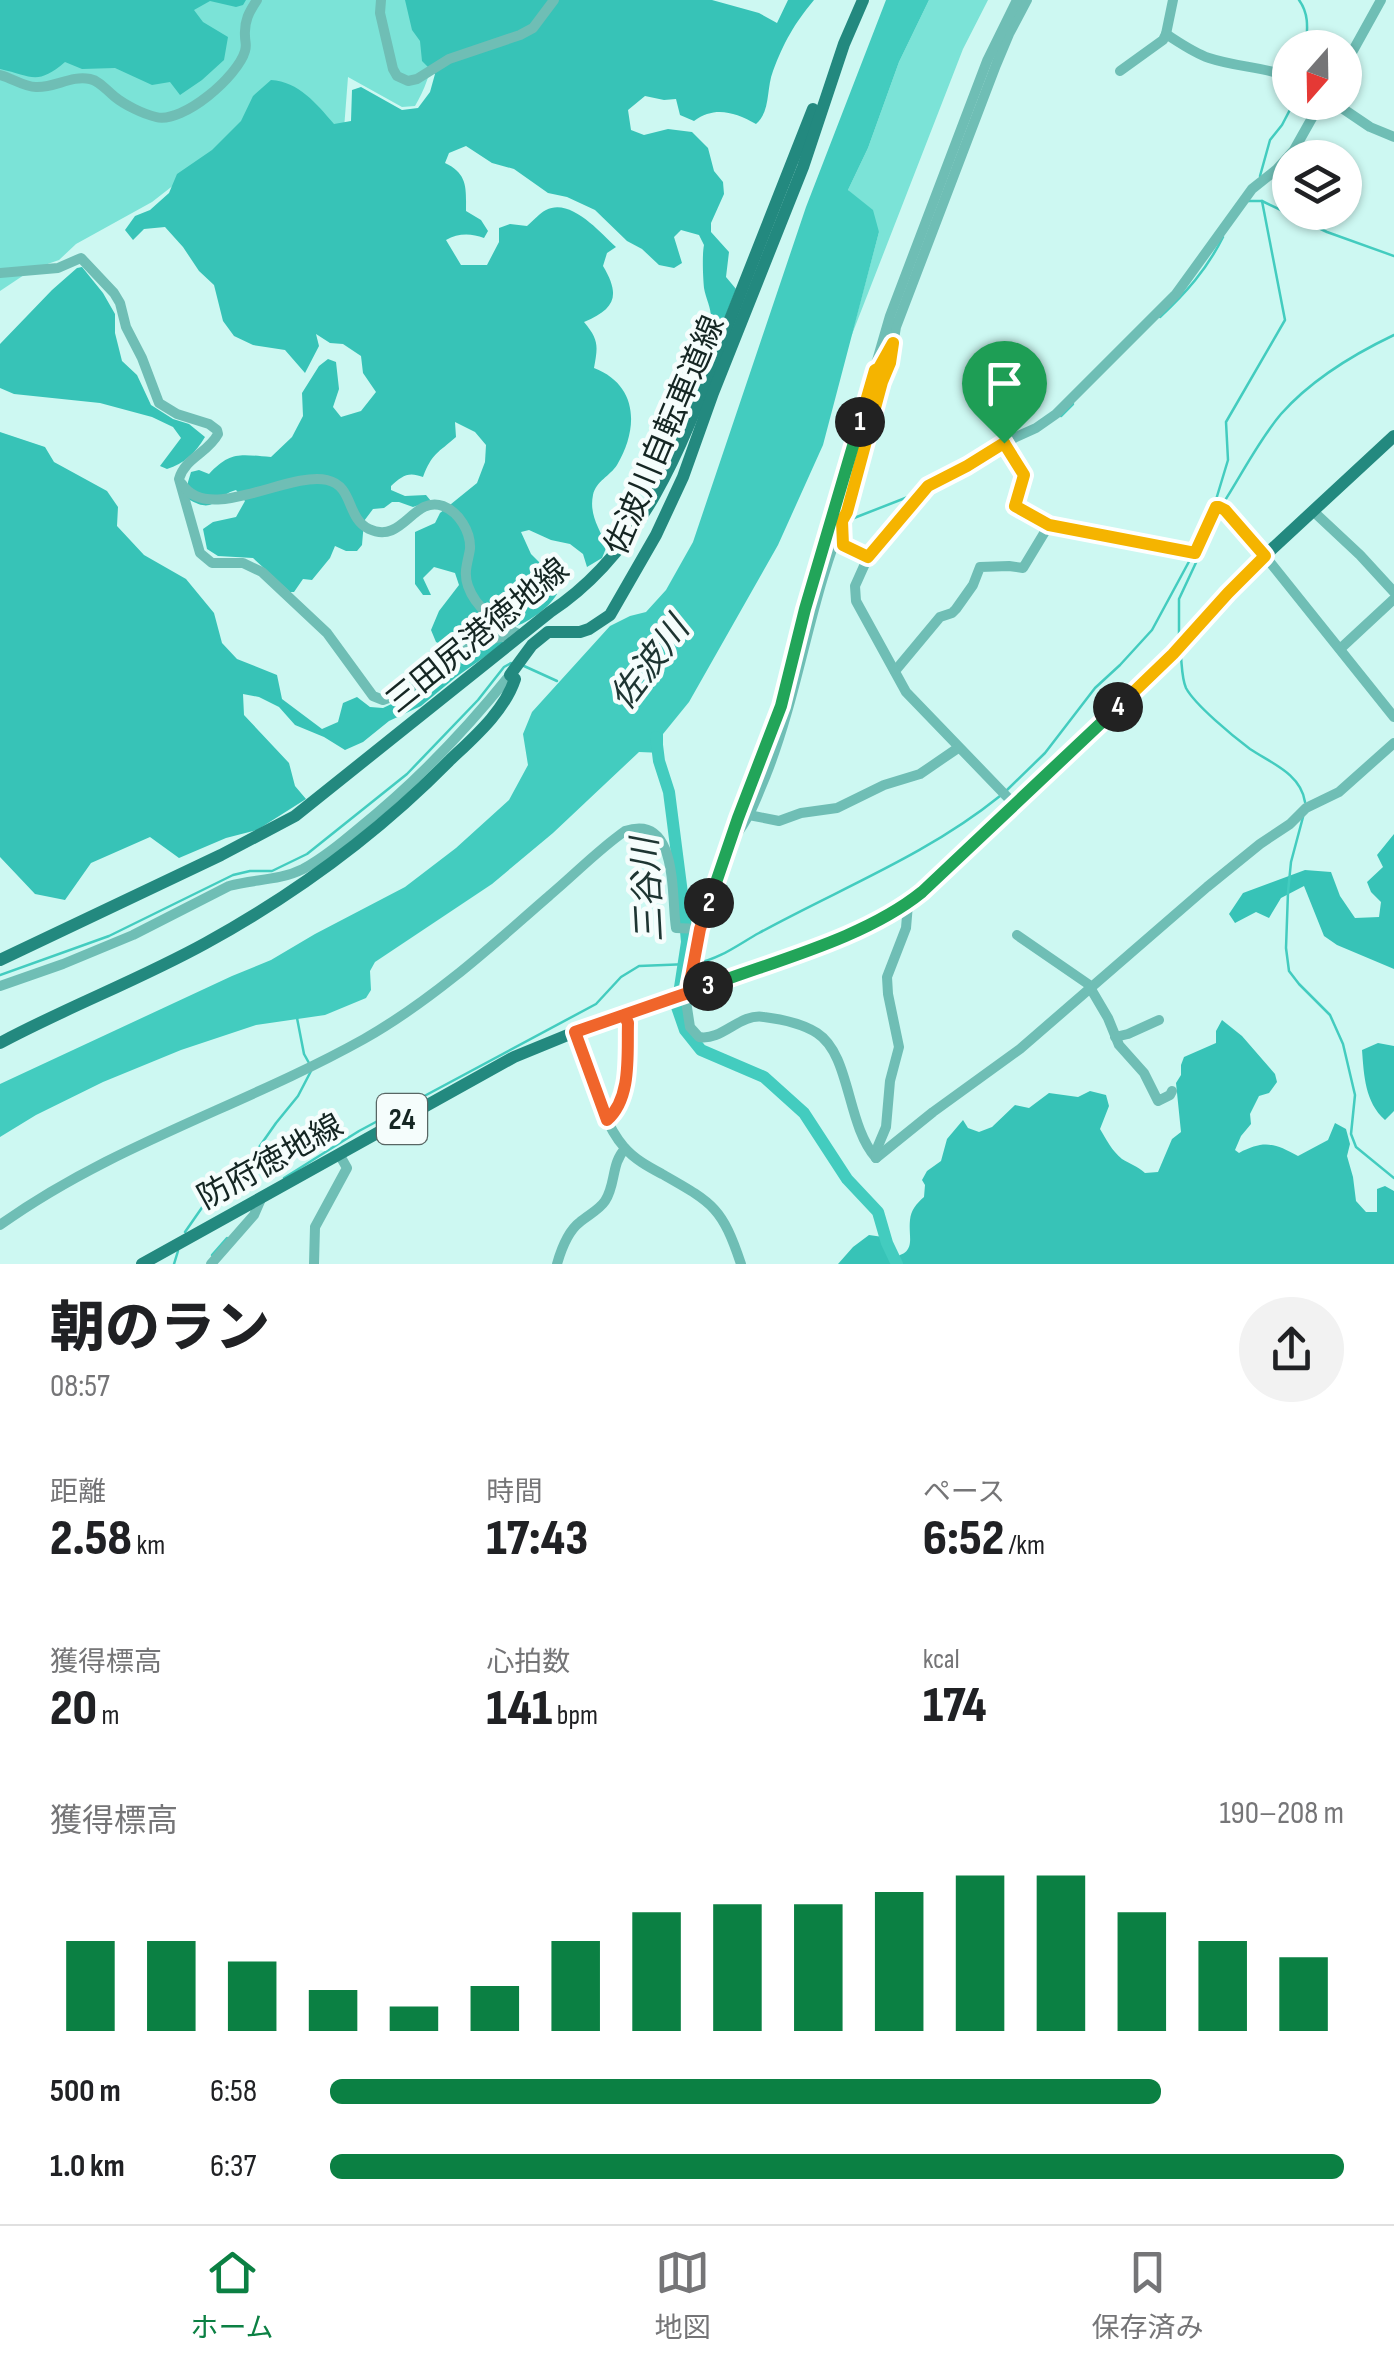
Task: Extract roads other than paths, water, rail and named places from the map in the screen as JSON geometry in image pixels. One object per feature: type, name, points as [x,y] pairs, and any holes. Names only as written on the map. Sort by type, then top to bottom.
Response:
[{"type":"main road","name":"佐波川自転車道線","points":[[0,1043],[206,943],[323,871],[364,841],[472,739],[499,708],[515,679],[511,672],[532,645],[548,632],[580,632],[610,615],[683,478],[730,338],[803,167],[859,0]]},
{"type":"main road","name":"三田尻港徳地線","points":[[0,960],[294,816],[516,637],[568,600],[608,563],[650,505],[730,338],[859,0]]},
{"type":"main road","name":"防府徳地線","points":[[142,1264],[514,1058],[575,1032],[877,923],[908,904],[1173,654],[1265,556],[1394,436]]},
{"type":"street","points":[[0,75],[34,87],[76,78],[94,80],[122,102],[159,118],[170,118],[205,97],[233,71],[244,54],[246,19],[256,0]]},
{"type":"street","points":[[381,0],[380,13],[393,69],[396,76],[408,82],[448,59],[520,35],[532,28],[554,0]]},
{"type":"street","points":[[876,1158],[857,1126],[843,1071],[818,1034],[755,1016],[713,1036],[699,1037],[690,1027],[681,995],[691,928],[781,706],[890,316],[980,78],[1017,0]]},
{"type":"street","points":[[730,839],[750,815],[785,723],[816,604],[890,363],[896,327],[1008,34],[1027,0]]},
{"type":"street","points":[[1120,72],[1163,40],[1172,0]]},
{"type":"street","points":[[1362,34],[1381,0]]},
{"type":"street","points":[[1166,34],[1212,59],[1272,72]]},
{"type":"street","points":[[1015,805],[906,692],[854,594],[868,557],[926,489],[1056,414],[1176,294],[1252,188],[1294,150],[1311,120]]},
{"type":"street","points":[[1359,120],[1394,137]]},
{"type":"street","points":[[803,167],[802,142],[816,124]]},
{"type":"street","points":[[0,274],[65,267],[80,258],[114,293],[159,403],[217,430],[215,440],[188,462],[179,479],[200,552],[212,563],[244,563],[262,572],[327,633],[372,696],[383,700],[418,686],[474,644],[516,637]]},
{"type":"street","points":[[875,370],[893,343]]},
{"type":"street","points":[[1005,446],[1024,475],[1015,506],[1049,525],[1195,553],[1216,507],[1225,510],[1394,717]]},
{"type":"street","points":[[179,479],[187,492],[205,499],[230,498],[294,481],[326,480],[346,491],[355,519],[378,532],[394,530],[421,508],[440,504],[452,511],[468,533],[468,590],[490,617],[516,637],[524,656]]},
{"type":"street","points":[[843,483],[843,545],[868,557]]},
{"type":"street","points":[[1313,511],[1360,554],[1394,595],[1340,649]]},
{"type":"street","points":[[895,671],[940,617],[956,609],[980,567],[1024,568],[1049,525]]},
{"type":"street","points":[[0,986],[133,934],[229,886],[274,880],[302,870],[382,810],[476,717],[511,672]]},
{"type":"street","points":[[876,1158],[1020,1048],[1260,844],[1306,808],[1339,792],[1394,743]]},
{"type":"street","points":[[750,815],[783,820],[837,808],[884,785],[920,774],[958,748]]},
{"type":"street","points":[[0,1226],[52,1190],[117,1155],[365,1038],[461,970],[625,831],[644,829],[662,840],[669,863],[676,928],[691,928]]},
{"type":"street","points":[[876,1158],[886,1128],[890,1081],[899,1047],[887,978],[906,928],[908,904]]},
{"type":"street","points":[[1017,936],[1088,984],[1119,1045],[1144,1073],[1158,1101],[1172,1091]]},
{"type":"street","points":[[607,1120],[618,1108],[624,1087],[628,1023],[624,1015]]},
{"type":"street","points":[[1115,1037],[1160,1020]]},
{"type":"street","points":[[575,1032],[607,1120],[625,1149],[712,1205],[730,1231],[741,1264]]},
{"type":"street","points":[[557,1264],[574,1228],[604,1202],[625,1149]]},
{"type":"street","points":[[314,1264],[315,1227],[347,1168],[340,1154]]},
{"type":"street","points":[[211,1264],[254,1215],[261,1199]]},
{"type":"water","name":"佐波川","points":[[886,0],[929,0],[899,62],[868,148],[848,190],[873,210],[879,232],[823,445],[778,545],[689,702],[663,734],[663,753],[639,752],[492,884],[375,962],[366,998],[325,1015],[256,1025],[181,1050],[103,1082],[0,1137],[0,1084],[271,960],[405,887],[509,800],[528,765],[523,734],[532,712],[610,626],[646,612],[666,590],[693,542],[806,207]]},
{"type":"waterway","points":[[1299,0],[1307,30]]},
{"type":"waterway","points":[[1260,176],[1270,140],[1285,120]]},
{"type":"waterway","points":[[1248,201],[1262,201],[1327,232],[1394,256]]},
{"type":"waterway","points":[[1215,503],[1228,460],[1226,422],[1285,320],[1262,201]]},
{"type":"waterway","points":[[1160,317],[1195,280],[1223,237]]},
{"type":"waterway","points":[[1222,505],[1265,436],[1293,401],[1333,369],[1394,335]]},
{"type":"waterway","points":[[1061,416],[1073,404]]},
{"type":"waterway","points":[[854,518],[913,495]]},
{"type":"waterway","points":[[1179,641],[1179,599],[1200,554]]},
{"type":"waterway","points":[[1006,791],[1045,753],[1095,688],[1152,630],[1192,556]]},
{"type":"waterway","points":[[1181,657],[1184,681],[1191,695],[1235,737],[1291,777],[1305,802]]},
{"type":"waterway","points":[[0,975],[109,936],[233,875],[272,871],[307,854],[407,774],[511,663]]},
{"type":"waterway","points":[[524,666],[557,681]]},
{"type":"waterway","name":"三谷川","points":[[656,737],[669,792],[684,909],[687,942],[677,1007],[685,1030],[701,1050],[764,1077],[804,1113],[847,1179],[878,1212],[897,1264]]},
{"type":"waterway","points":[[697,963],[721,955],[913,853],[1000,796]]},
{"type":"waterway","points":[[1303,817],[1288,892],[1289,971],[1330,1015],[1343,1044],[1355,1095],[1351,1134],[1356,1147],[1394,1178]]},
{"type":"waterway","points":[[284,1178],[359,1131],[596,1004],[621,977],[639,966],[689,964]]},
{"type":"waterway","points":[[297,1018],[309,1063]]},
{"type":"waterway","points":[[185,1232],[217,1186],[255,1153],[298,1096],[311,1071]]},
{"type":"waterway","points":[[212,1255],[227,1238]]},
{"type":"waterway","points":[[174,1264],[178,1251]]}]
